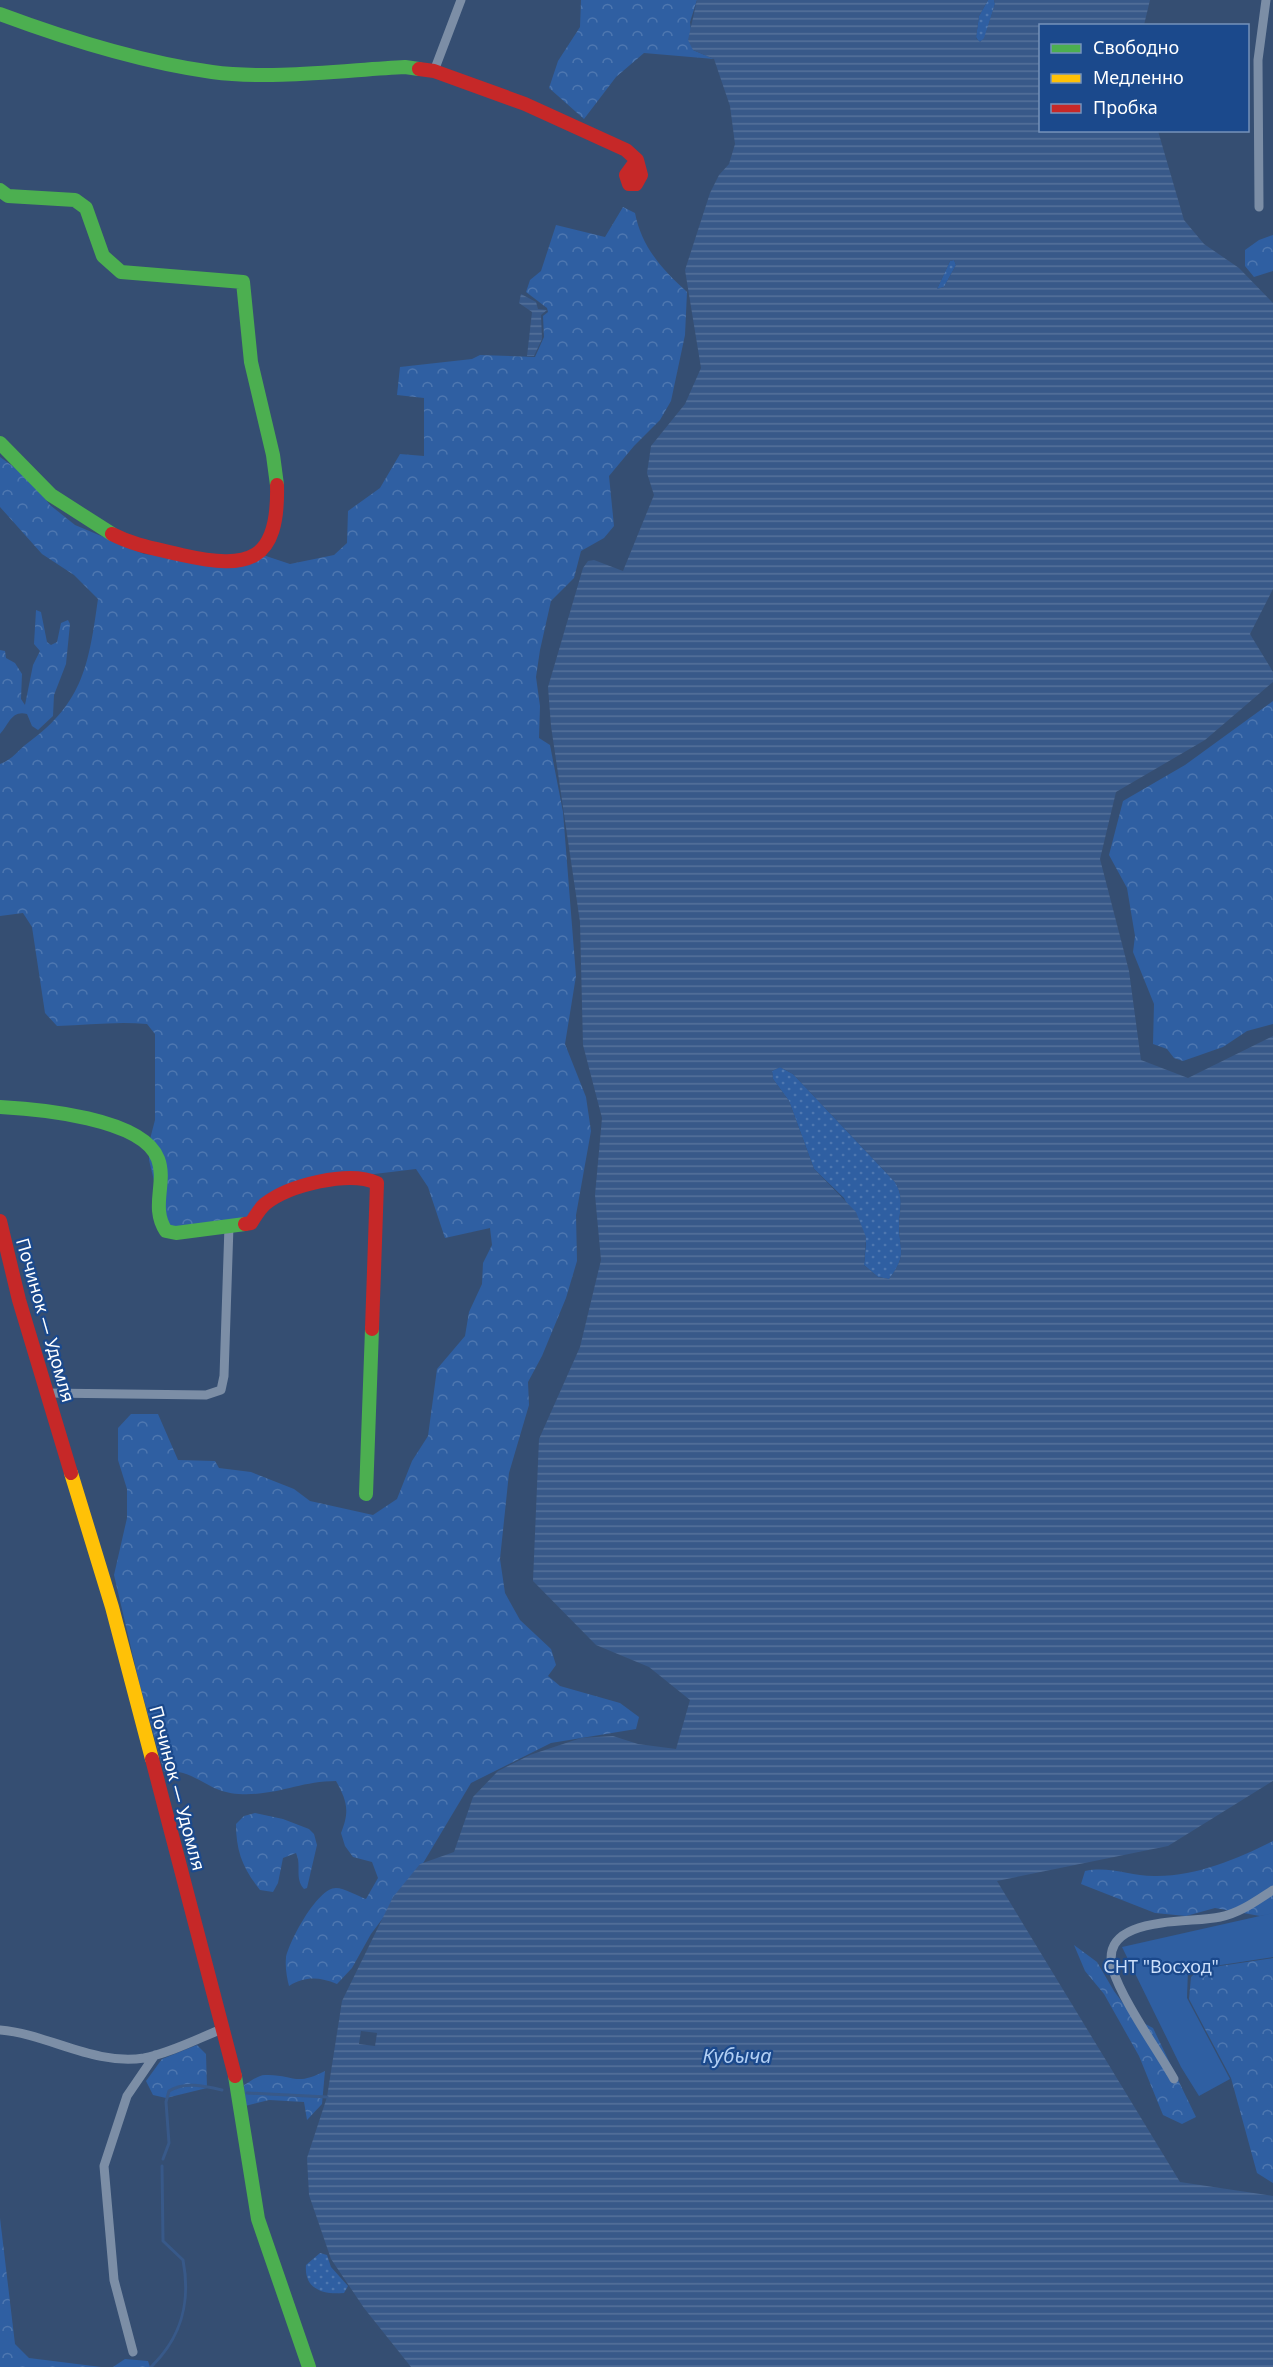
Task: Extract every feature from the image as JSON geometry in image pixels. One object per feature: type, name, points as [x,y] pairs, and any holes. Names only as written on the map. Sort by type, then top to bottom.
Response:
[{"type":"street","points":[[434,71],[461,0]]},
{"type":"street","points":[[1259,207],[1258,60],[1266,0]]},
{"type":"street","points":[[0,14],[35,27],[138,56],[213,72],[255,74],[405,67],[434,71],[525,104],[626,150],[637,160]]},
{"type":"street","points":[[0,190],[8,196],[51,198],[81,203],[86,208],[103,256],[121,272],[243,282],[245,319],[253,373],[276,468],[270,532],[259,553],[239,562],[214,561],[126,542],[70,510],[0,443]]},
{"type":"street","points":[[0,1107],[62,1114],[136,1135],[151,1146],[158,1159],[158,1217],[166,1231],[176,1233],[251,1223],[264,1205],[291,1189],[344,1179],[368,1178],[377,1183],[366,1494]]},
{"type":"street","name":"Починок — Удомля","points":[[0,1221],[19,1300],[112,1607],[234,2072],[258,2219],[309,2367]]},
{"type":"street","points":[[47,1393],[206,1395],[220,1390],[224,1376],[228,1226]]},
{"type":"street","points":[[1174,2079],[1113,1969],[1115,1944],[1120,1936],[1141,1926],[1219,1917],[1242,1910],[1273,1890]]},
{"type":"street","points":[[0,2030],[106,2057],[128,2059],[155,2055],[222,2029]]},
{"type":"street","points":[[133,2352],[114,2280],[108,2241],[104,2166],[127,2096],[155,2055]]},
{"type":"green space","points":[[581,0],[697,0],[690,22],[693,50],[714,59],[644,53],[616,77],[584,119],[549,88],[558,61],[580,27]]},
{"type":"green space","points":[[988,0],[994,0],[995,4],[984,40],[979,42],[976,37],[979,16]]},
{"type":"green space","points":[[623,207],[635,213],[638,226],[654,257],[687,292],[685,335],[671,401],[660,420],[609,476],[614,526],[604,538],[581,551],[574,578],[551,601],[540,650],[536,677],[540,706],[539,738],[550,745],[563,812],[576,976],[565,1044],[586,1097],[591,1131],[576,1215],[577,1261],[566,1298],[542,1356],[528,1382],[529,1405],[509,1473],[500,1559],[505,1593],[520,1620],[551,1649],[556,1665],[548,1676],[560,1686],[620,1703],[639,1717],[636,1729],[551,1743],[471,1783],[419,1870],[371,1934],[352,1968],[337,1984],[313,1979],[301,1980],[289,1986],[286,1965],[288,1950],[313,1906],[329,1890],[336,1888],[366,1899],[378,1878],[372,1862],[353,1857],[345,1846],[341,1833],[346,1818],[346,1806],[336,1781],[311,1783],[265,1793],[239,1794],[222,1791],[181,1772],[164,1772],[139,1682],[114,1575],[127,1518],[127,1489],[118,1460],[118,1428],[131,1414],[158,1414],[178,1460],[215,1461],[219,1468],[251,1472],[294,1489],[310,1501],[373,1515],[397,1499],[412,1461],[428,1436],[437,1369],[465,1336],[469,1312],[482,1284],[483,1263],[492,1245],[490,1228],[445,1238],[428,1187],[416,1169],[291,1184],[245,1224],[212,1228],[165,1226],[149,1160],[149,1143],[155,1120],[155,1034],[147,1024],[136,1023],[57,1026],[45,1013],[32,927],[23,913],[0,916],[0,764],[12,757],[47,727],[62,712],[73,696],[87,661],[98,599],[74,575],[42,554],[0,507],[0,457],[28,477],[50,505],[75,525],[144,554],[185,558],[263,555],[290,564],[334,555],[347,543],[348,511],[380,488],[400,454],[424,456],[424,398],[397,395],[400,367],[472,359],[480,355],[535,357],[544,337],[543,316],[548,312],[547,308],[526,292],[530,280],[541,271],[556,225],[605,237]]},
{"type":"green space","points":[[1273,235],[1273,271],[1254,277],[1245,266],[1245,250],[1259,240]]},
{"type":"green space","points":[[954,260],[956,265],[944,287],[937,289],[950,261]]},
{"type":"green space","points":[[36,610],[41,612],[47,642],[51,645],[57,642],[61,623],[68,620],[70,624],[66,664],[54,695],[53,716],[38,730],[32,726],[27,714],[17,714],[0,734],[0,650],[5,651],[6,658],[15,663],[22,674],[21,699],[25,705],[33,665],[40,651],[34,644]]},
{"type":"green space","points":[[1273,701],[1273,1024],[1247,1031],[1223,1047],[1183,1061],[1174,1058],[1167,1049],[1153,1044],[1154,1004],[1133,952],[1135,936],[1127,888],[1109,855],[1123,801],[1185,765]]},
{"type":"green space","points":[[780,1067],[793,1074],[898,1187],[901,1202],[899,1224],[901,1258],[889,1279],[878,1277],[864,1265],[866,1243],[844,1198],[814,1169],[789,1101],[773,1079],[772,1071]]},
{"type":"green space","points":[[255,1813],[283,1819],[309,1829],[314,1834],[317,1845],[307,1888],[304,1889],[299,1880],[296,1853],[283,1858],[278,1883],[273,1892],[260,1890],[254,1882],[239,1851],[236,1824],[244,1816]]},
{"type":"green space","points":[[1273,1841],[1273,1914],[1260,1916],[1215,1908],[1186,1916],[1155,1913],[1081,1884],[1085,1871],[1111,1870],[1137,1875],[1169,1876],[1200,1870],[1215,1866]]},
{"type":"green space","name":"СНТ \"Восход\"","points":[[1273,1913],[1273,1957],[1188,1970],[1187,1998],[1230,2079],[1199,2096],[1181,2067],[1122,1947]]},
{"type":"green space","points":[[1074,1945],[1097,1962],[1114,1991],[1134,2018],[1153,2028],[1196,2117],[1182,2124],[1163,2115],[1139,2056],[1104,1994],[1085,1971]]},
{"type":"green space","points":[[1273,1958],[1273,2183],[1257,2173],[1231,2078],[1189,1999],[1191,1977],[1200,1969]]},
{"type":"green space","points":[[197,2045],[206,2054],[207,2088],[166,2098],[153,2095],[146,2081],[162,2059]]},
{"type":"green space","points":[[325,2071],[322,2104],[307,2120],[304,2102],[269,2100],[245,2106],[244,2085],[260,2076],[274,2075],[300,2079]]},
{"type":"green space","points":[[0,2218],[15,2344],[29,2358],[101,2367],[0,2367]]},
{"type":"green space","points":[[320,2253],[327,2255],[331,2267],[348,2286],[344,2293],[329,2293],[316,2289],[308,2280],[306,2265]]},
{"type":"green space","points":[[125,2359],[148,2361],[150,2367],[113,2367]]},
{"type":"water","name":"Кубыча","points":[[697,0],[988,0],[979,16],[976,38],[980,42],[984,38],[995,4],[994,0],[1150,0],[1144,24],[1039,24],[1039,132],[1158,132],[1184,220],[1204,244],[1239,268],[1273,303],[1273,589],[1250,634],[1273,672],[1273,682],[1205,740],[1116,792],[1100,859],[1129,971],[1141,1060],[1188,1078],[1273,1036],[1273,1781],[1168,1846],[997,1881],[1180,2182],[1273,2196],[1273,2367],[411,2367],[364,2308],[331,2259],[309,2195],[307,2158],[327,2097],[342,2001],[393,1897],[420,1864],[454,1852],[473,1797],[498,1771],[530,1755],[581,1738],[613,1736],[638,1744],[676,1749],[690,1700],[649,1667],[596,1645],[533,1581],[539,1439],[580,1347],[601,1260],[595,1195],[602,1118],[583,1045],[580,922],[551,726],[548,687],[583,568],[588,561],[594,560],[623,571],[654,495],[647,473],[651,446],[685,404],[701,368],[685,270],[710,193],[719,175],[729,164],[735,144],[730,106],[714,59],[693,50],[688,40]],"holes":[[[954,260],[956,265],[944,287],[937,289],[950,261]],[[780,1067],[793,1074],[898,1187],[901,1202],[899,1224],[901,1258],[889,1279],[878,1277],[864,1265],[866,1237],[856,1212],[814,1169],[789,1101],[773,1079],[772,1071]]]},
{"type":"water","points":[[521,294],[536,302],[538,309],[547,310],[541,315],[542,339],[534,356],[527,356],[532,312],[519,303]]},
{"type":"pier","points":[[361,2031],[377,2033],[375,2046],[359,2044]]},
{"type":"waterway","points":[[163,2159],[169,2143],[166,2102],[169,2091],[188,2085],[222,2090]]},
{"type":"waterway","points":[[247,2093],[327,2097]]},
{"type":"waterway","points":[[151,2367],[162,2356],[177,2331],[182,2318],[186,2290],[183,2260],[163,2241],[162,2166]]},
{"type":"traffic: fast","points":[[0,14],[104,49],[212,72],[283,75],[405,67],[419,69]]},
{"type":"traffic: fast","points":[[0,190],[8,196],[75,200],[86,208],[103,256],[121,272],[243,282],[251,362],[273,455],[277,485]]},
{"type":"traffic: fast","points":[[0,443],[51,495],[112,534]]},
{"type":"traffic: fast","points":[[0,1107],[39,1110],[88,1118],[132,1134],[148,1145],[158,1159],[160,1168],[159,1213],[166,1231],[176,1233],[245,1224]]},
{"type":"traffic: fast","points":[[366,1494],[372,1329]]},
{"type":"traffic: fast","points":[[235,2076],[258,2219],[309,2367]]},
{"type":"traffic: slow","points":[[71,1473],[112,1607],[152,1759]]},
{"type":"traffic: jam","points":[[419,69],[434,71],[525,104],[626,150],[637,160],[641,175],[636,184],[629,184],[626,175],[637,160]]},
{"type":"traffic: jam","points":[[112,534],[138,544],[182,555],[225,561],[242,560],[255,554],[265,545],[272,531],[276,511],[277,485]]},
{"type":"traffic: jam","points":[[245,1224],[251,1223],[265,1204],[304,1186],[351,1178],[377,1183],[372,1329]]},
{"type":"traffic: jam","points":[[0,1221],[19,1300],[71,1473]]},
{"type":"traffic: jam","points":[[152,1759],[235,2076]]}]
